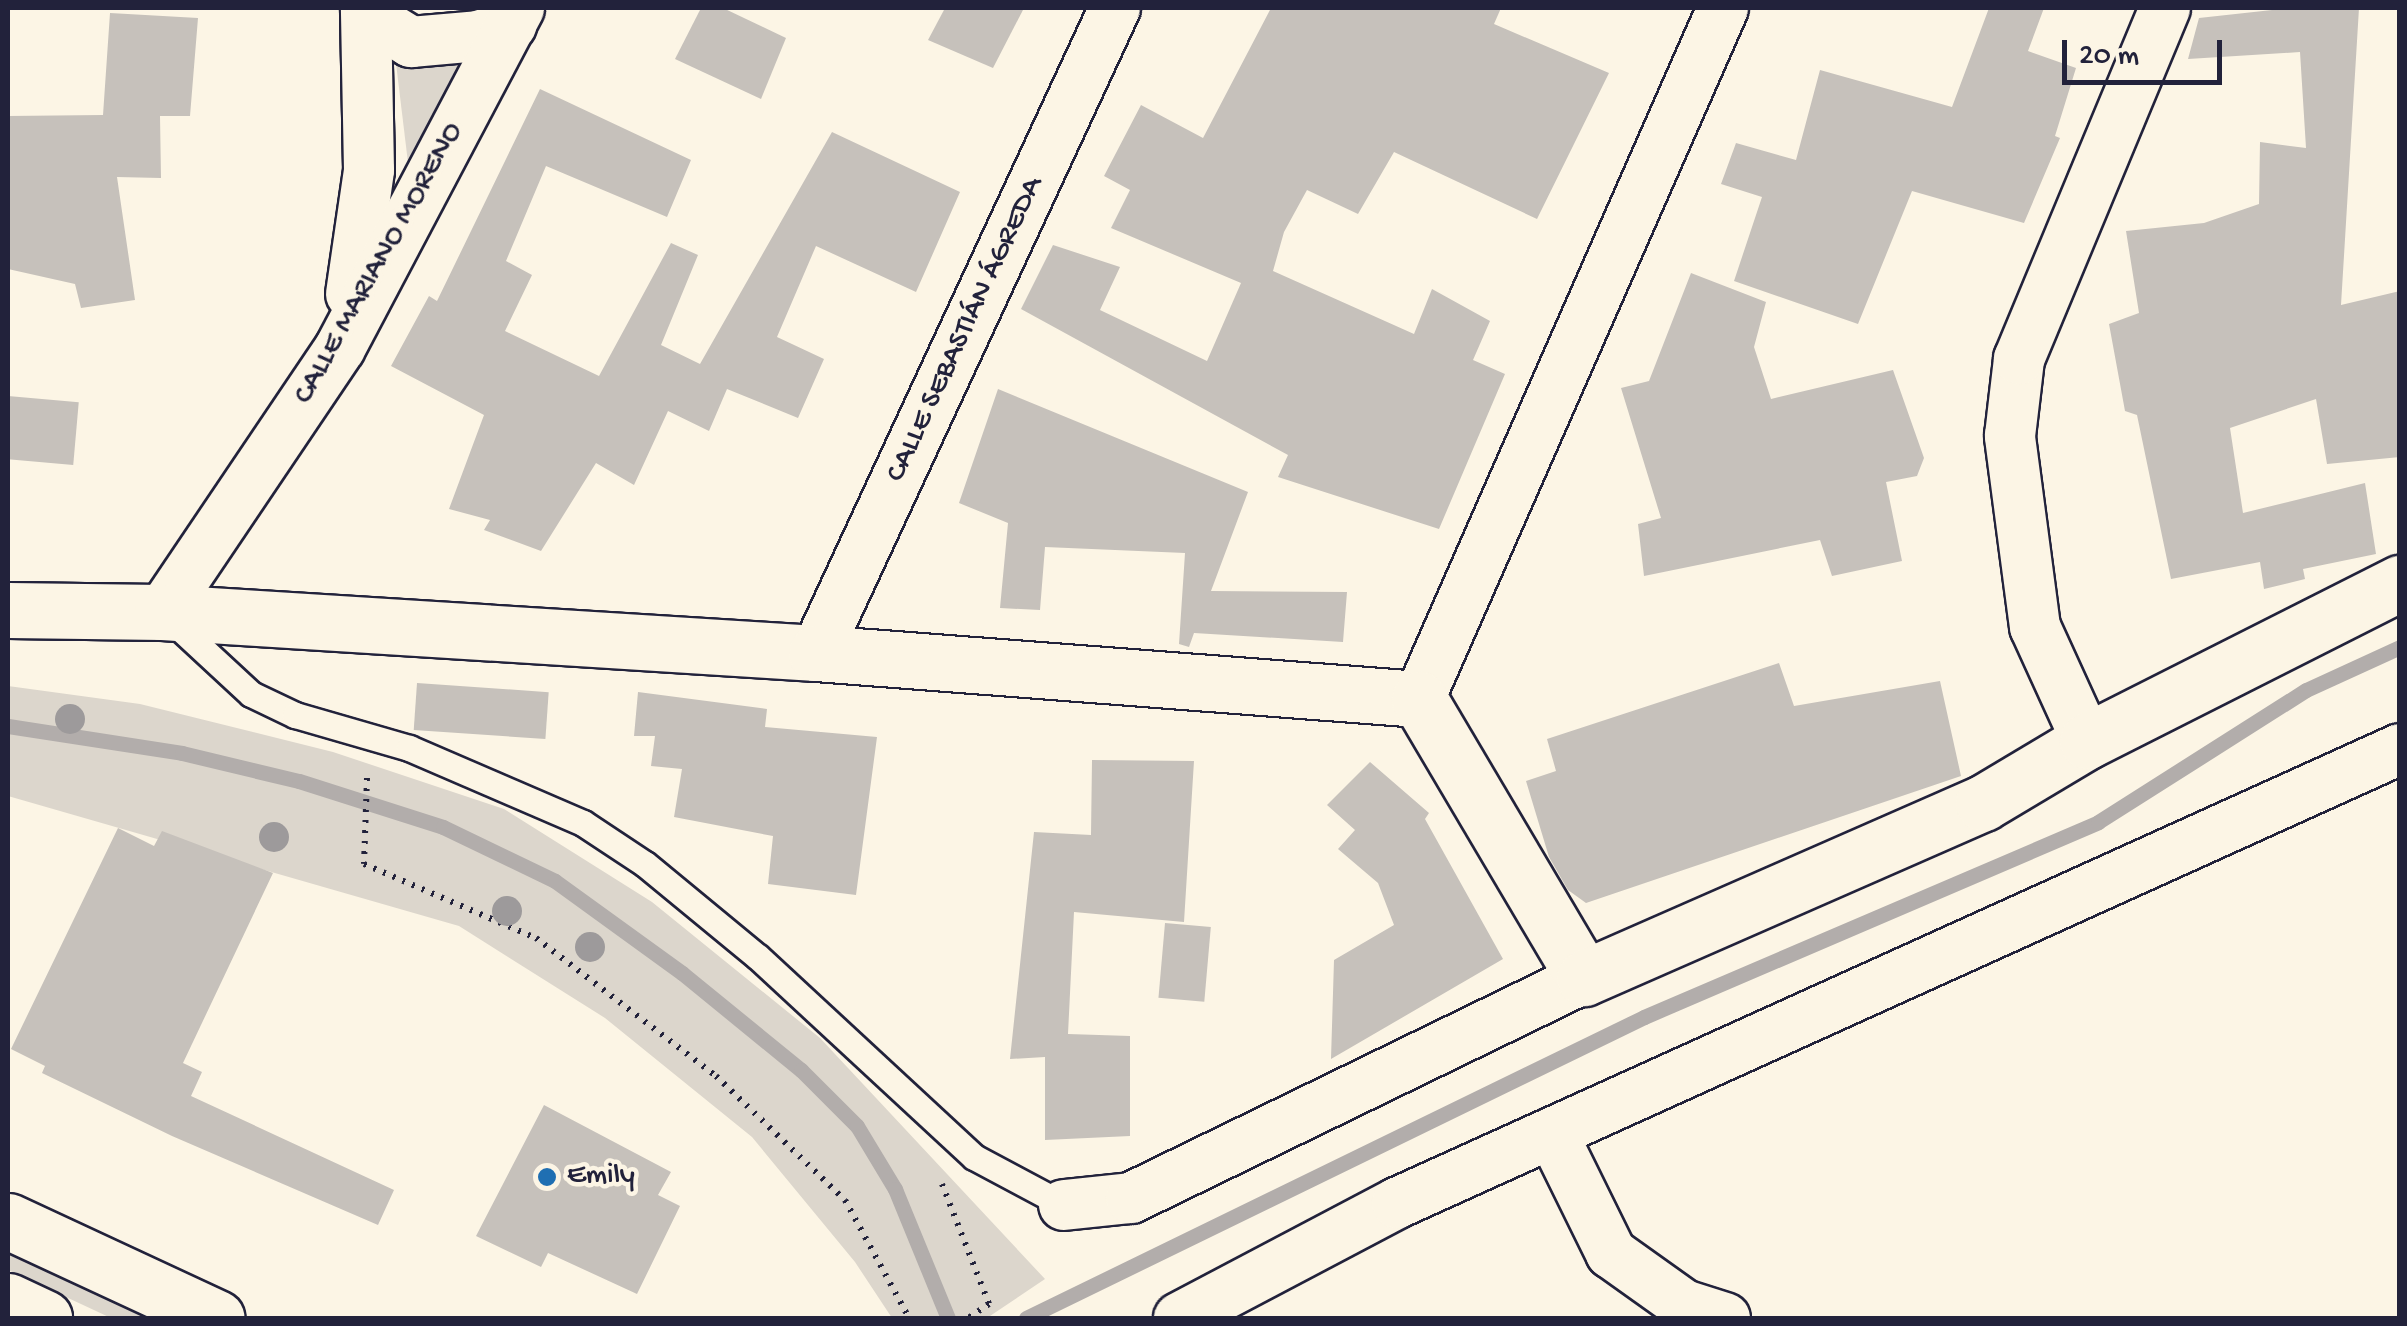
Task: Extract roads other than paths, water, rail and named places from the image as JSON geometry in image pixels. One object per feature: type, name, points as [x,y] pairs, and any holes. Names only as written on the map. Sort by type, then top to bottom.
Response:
[{"type":"main road","points":[[8,610],[162,612],[816,652],[1418,699],[1584,978],[1983,803],[2087,741],[2400,583]]},
{"type":"main road","points":[[8,1221],[216,1318]]},
{"type":"main road","points":[[8,1301],[44,1318]]},
{"type":"street","name":"CALLE SEBASTIÁN ÁGREDA","points":[[816,652],[1115,8]]},
{"type":"street","points":[[1418,699],[1723,8]]},
{"type":"street","points":[[2087,741],[2036,627],[2010,436],[2018,359],[2165,8]]},
{"type":"street","points":[[367,11],[410,42],[478,36],[515,16]]},
{"type":"street","points":[[340,348],[369,170],[367,11]]},
{"type":"street","name":"CALLE MARIANO MORENO","points":[[162,612],[340,348],[515,16]]},
{"type":"street","points":[[1179,1318],[1396,1203],[2400,749]]},
{"type":"street","points":[[1064,1205],[1130,1198],[1584,978]]},
{"type":"street","points":[[1552,1133],[1611,1253],[1684,1304],[1724,1318]]},
{"type":"lane","points":[[162,612],[251,694],[294,714],[409,748],[583,823],[645,864],[758,958],[974,1157],[1064,1205]]},
{"type":"waterway","points":[[1026,1318],[1644,1017],[2098,822],[2306,690],[2400,647]]},
{"type":"waterway","points":[[8,726],[182,753],[299,781],[443,827],[555,881],[682,973],[801,1070],[857,1126],[895,1189],[948,1318]]},
{"type":"place","name":"Emily","points":[[547,1177]]}]
